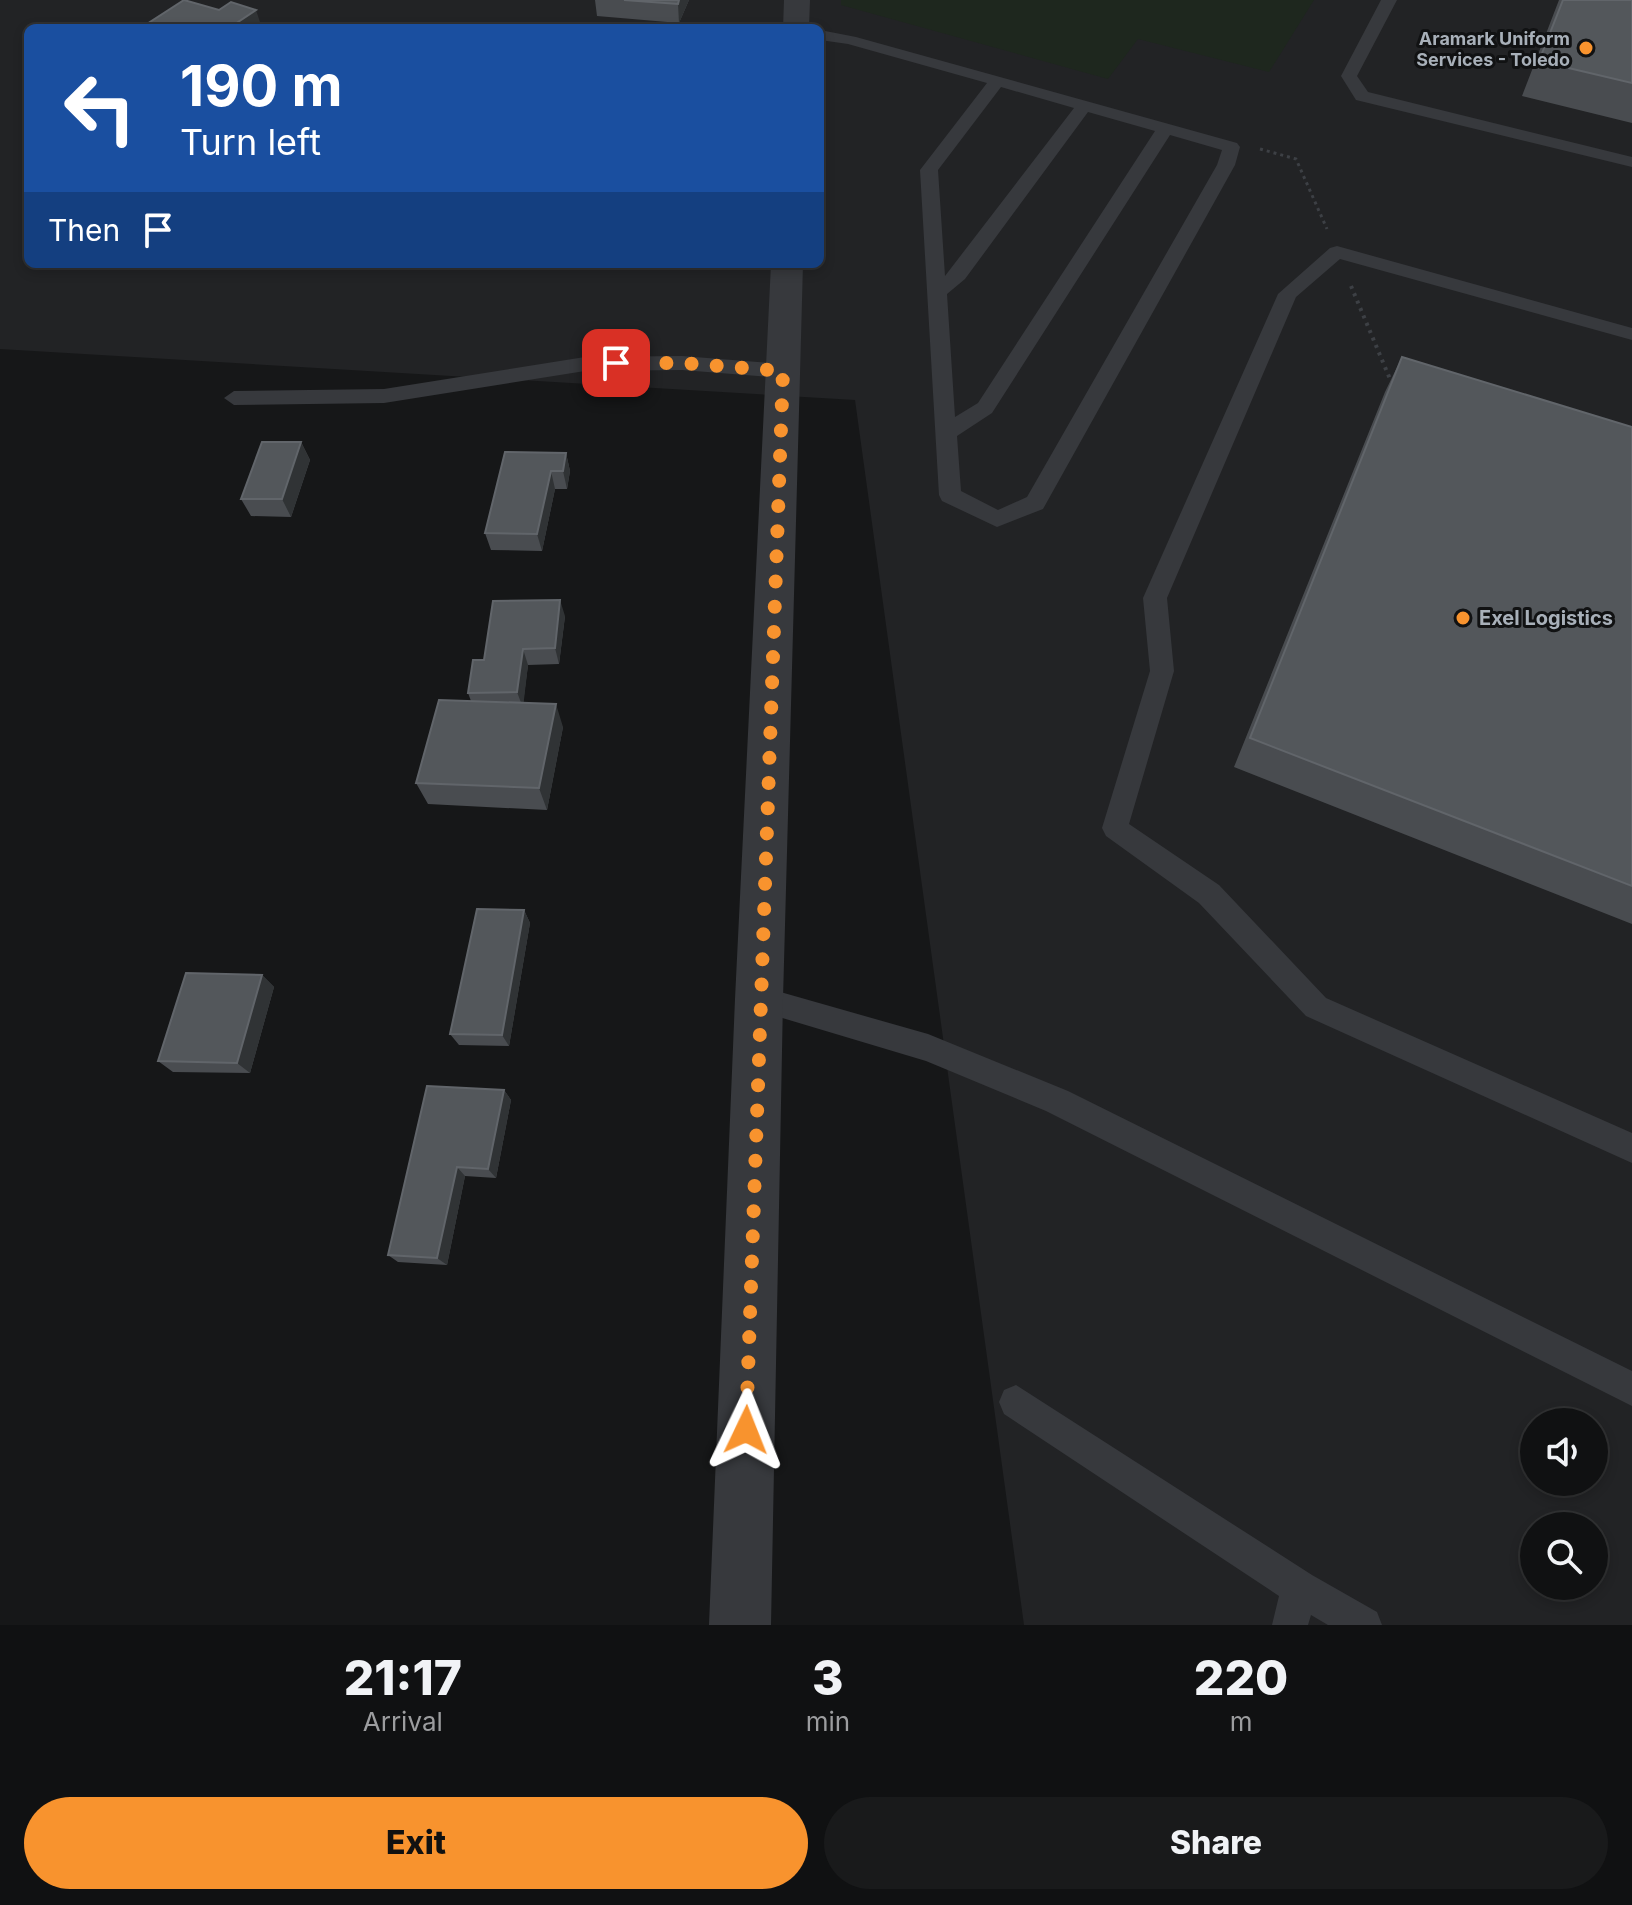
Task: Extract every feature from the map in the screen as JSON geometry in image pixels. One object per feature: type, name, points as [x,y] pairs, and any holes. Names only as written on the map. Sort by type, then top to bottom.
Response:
[{"type":"street","points":[[796,24],[797,0]]},
{"type":"street","points":[[740,1625],[759,999],[787,268]]},
{"type":"lane","points":[[1389,0],[1349,76],[1362,96],[1632,162]]},
{"type":"lane","points":[[824,36],[850,40],[997,81],[1165,129],[1231,147],[1226,165],[1035,503],[997,519],[950,495],[929,170],[997,81]]},
{"type":"lane","points":[[937,292],[958,275],[1084,106]]},
{"type":"lane","points":[[946,433],[985,408],[1165,129]]},
{"type":"lane","points":[[1632,334],[1337,252],[1288,294],[1155,598],[1162,671],[1115,828],[1209,894],[1316,1007],[1632,1148]]},
{"type":"lane","points":[[234,398],[384,396],[585,364],[682,363],[783,371]]},
{"type":"lane","points":[[759,999],[928,1048],[1057,1101],[1632,1389]]},
{"type":"lane","points":[[1016,1402],[1299,1588],[1364,1625]]},
{"type":"lane","points":[[1290,1625],[1299,1588]]},
{"type":"shaded area","points":[[0,0],[1632,0],[1632,1625],[1024,1625],[855,400],[0,349]]},
{"type":"shaded area","points":[[841,0],[1314,0],[1269,72],[1138,39],[1108,79],[841,5]]},
{"type":"building","points":[[184,0],[219,10],[231,2],[256,10],[235,24],[147,24]]},
{"type":"building","points":[[624,0],[679,0],[678,4]]},
{"type":"building","points":[[1563,0],[1632,0],[1632,83],[1539,61]]},
{"type":"building","name":"Exel Logistics","points":[[1402,357],[1632,427],[1632,886],[1250,738]]},
{"type":"building","points":[[262,442],[301,442],[282,499],[241,499]]},
{"type":"building","points":[[505,452],[566,453],[563,471],[551,471],[537,534],[485,533]]},
{"type":"building","points":[[560,600],[555,648],[523,649],[517,692],[468,693],[473,660],[484,660],[493,601]]},
{"type":"building","points":[[439,700],[556,704],[539,788],[416,783]]},
{"type":"building","points":[[477,909],[524,910],[502,1035],[450,1034]]},
{"type":"building","points":[[186,973],[262,975],[237,1063],[158,1061]]},
{"type":"building","points":[[427,1086],[504,1090],[488,1169],[457,1167],[437,1258],[388,1255]]},
{"type":"place","name":"Aramark Uniform Services - Toledo","points":[[1586,48]]},
{"type":"place","name":"Exel Logistics","points":[[1463,618]]},
{"type":"route","points":[[616,363],[682,363],[783,371],[746,1430]]}]
